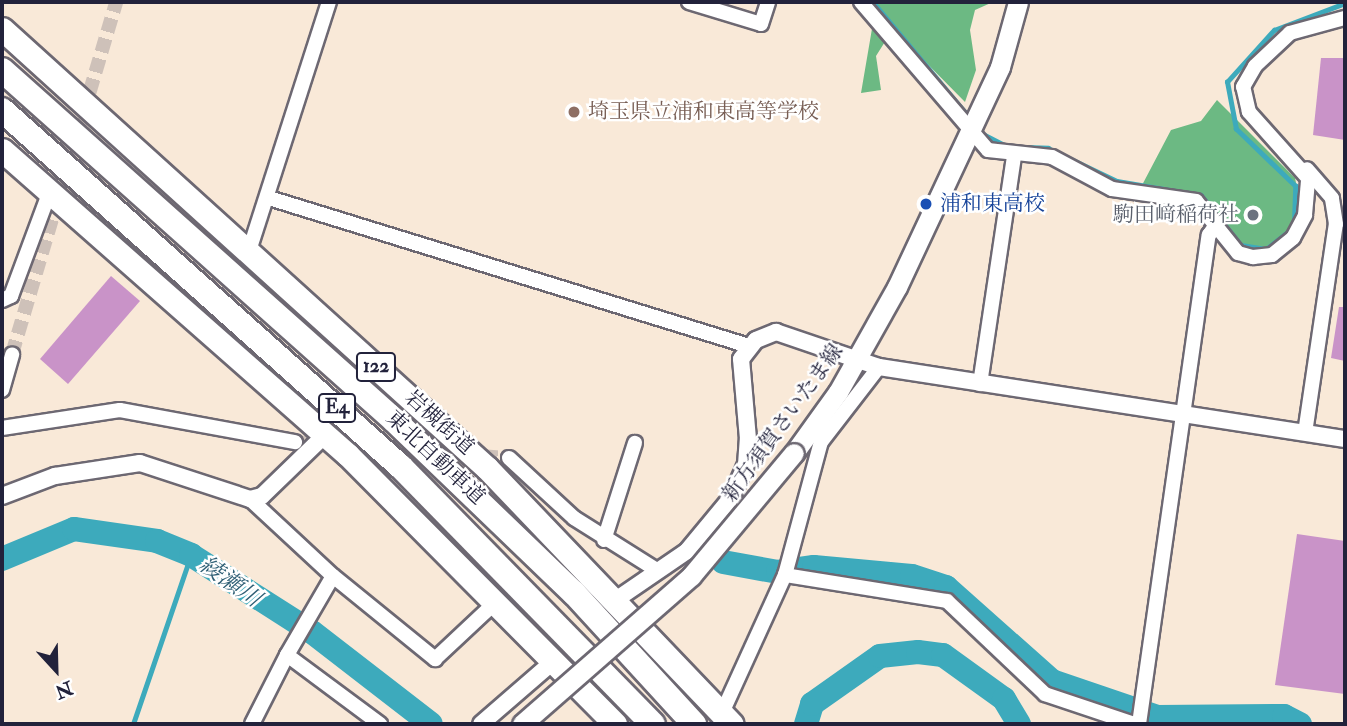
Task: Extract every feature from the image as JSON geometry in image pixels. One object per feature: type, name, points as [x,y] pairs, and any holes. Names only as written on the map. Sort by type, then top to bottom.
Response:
[{"type":"highway","name":"岩槻街道","points":[[2,29],[487,468],[617,599],[727,719]]},
{"type":"highway","name":"東北自動車道","points":[[2,70],[432,456],[574,593],[694,724]]},
{"type":"highway","name":"東北自動車道","points":[[2,110],[401,467],[653,724]]},
{"type":"highway","points":[[2,150],[325,435],[497,601],[615,724]]},
{"type":"main road","name":"新方須賀さいたま線","points":[[522,724],[691,576],[794,453],[858,360],[1000,67],[1018,2]]},
{"type":"street","points":[[249,251],[329,2]]},
{"type":"street","points":[[689,2],[761,24],[768,2]]},
{"type":"street","points":[[861,2],[970,133],[988,150],[1014,157],[1052,157],[1112,189],[1196,201],[1217,223],[1238,253],[1272,255],[1293,238],[1306,215],[1307,169]]},
{"type":"street","points":[[1305,433],[1336,225],[1332,198],[1307,169],[1249,112],[1243,87],[1255,66],[1290,33],[1345,18]]},
{"type":"street","points":[[980,384],[1014,157]]},
{"type":"street","points":[[2,300],[11,296],[50,191]]},
{"type":"street","points":[[268,198],[749,346]]},
{"type":"street","points":[[785,575],[947,601],[1045,694],[1139,718],[1209,235],[1217,223]]},
{"type":"street","points":[[617,599],[687,551],[732,498],[746,465],[740,371],[749,346],[776,332],[879,367],[1345,439]]},
{"type":"street","points":[[2,390],[12,354]]},
{"type":"street","points":[[727,719],[785,575],[821,442],[879,367]]},
{"type":"street","points":[[2,428],[120,410],[295,442]]},
{"type":"street","points":[[250,499],[262,496],[325,435]]},
{"type":"street","points":[[604,540],[635,443]]},
{"type":"street","points":[[509,458],[604,540],[658,571]]},
{"type":"street","points":[[2,496],[55,476],[141,463],[250,499],[333,576],[435,659],[497,601]]},
{"type":"street","points":[[252,724],[313,606],[333,576]]},
{"type":"street","points":[[288,655],[380,724]]},
{"type":"street","points":[[481,724],[555,660]]},
{"type":"green space","points":[[866,2],[993,2],[975,10],[970,30],[976,70],[965,102],[893,29],[876,56],[881,90],[861,93],[874,17]]},
{"type":"green space","points":[[1217,100],[1295,178],[1302,210],[1277,248],[1245,251],[1198,198],[1140,189],[1171,130],[1201,121]]},
{"type":"building","points":[[1321,58],[1345,58],[1345,140],[1313,135]]},
{"type":"building","points":[[111,276],[140,301],[68,384],[40,359]]},
{"type":"building","points":[[1339,307],[1345,307],[1345,361],[1331,358]]},
{"type":"building","points":[[1297,534],[1345,541],[1345,694],[1275,685]]},
{"type":"waterway","points":[[873,2],[971,119]]},
{"type":"waterway","points":[[1294,222],[1295,186],[1236,129],[1227,82],[1274,30],[1345,3]]},
{"type":"waterway","points":[[983,134],[1009,147]]},
{"type":"waterway","points":[[1025,147],[1048,148],[1117,181],[1201,195],[1241,245],[1266,249],[1290,230]]},
{"type":"waterway","name":"綾瀬川","points":[[2,559],[74,529],[157,541],[191,555],[312,632],[431,724]]},
{"type":"waterway","points":[[133,724],[191,555]]},
{"type":"waterway","points":[[723,562],[778,572],[814,567],[912,576],[946,587],[1052,681],[1157,717],[1284,716],[1300,724]]},
{"type":"waterway","name":"綾瀬川","points":[[806,724],[812,704],[880,656],[918,652],[943,655],[1004,699],[1019,724]]},
{"type":"tunnel","points":[[12,354],[116,2]]},
{"type":"tunnel","points":[[295,442],[509,458]]},
{"type":"place","name":"埼玉県立浦和東高等学校","points":[[574,112]]},
{"type":"place","name":"浦和東高校","points":[[926,204]]},
{"type":"place","name":"駒田﨑稲荷社","points":[[1253,215]]}]
